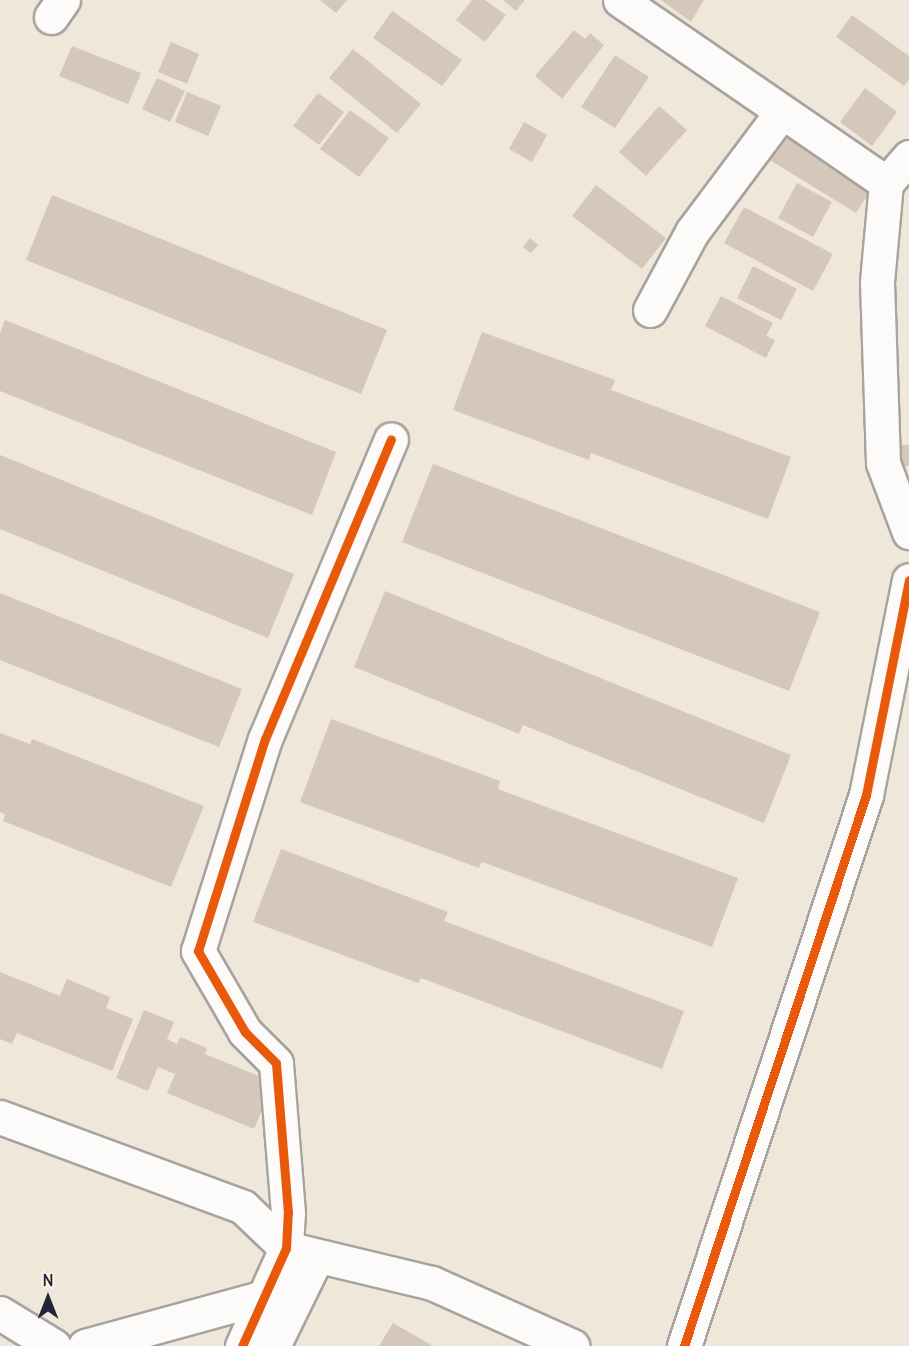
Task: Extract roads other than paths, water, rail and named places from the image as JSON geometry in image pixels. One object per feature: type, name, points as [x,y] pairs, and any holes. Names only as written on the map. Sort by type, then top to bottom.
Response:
[{"type":"street","points":[[620,0],[781,113],[886,183]]},
{"type":"street","points":[[650,310],[692,232],[781,113]]},
{"type":"street","points":[[909,157],[886,183],[877,282],[883,463],[909,532]]},
{"type":"street","points":[[242,1346],[286,1248],[288,1213],[276,1063],[246,1032],[198,951],[265,739],[391,439]]},
{"type":"street","points":[[684,1346],[866,795],[909,580]]},
{"type":"street","points":[[0,1117],[243,1207],[286,1248],[432,1284],[572,1346]]},
{"type":"street","points":[[273,1346],[317,1256]]},
{"type":"street","points":[[85,1346],[264,1297]]},
{"type":"street","points":[[0,1313],[54,1346]]}]
